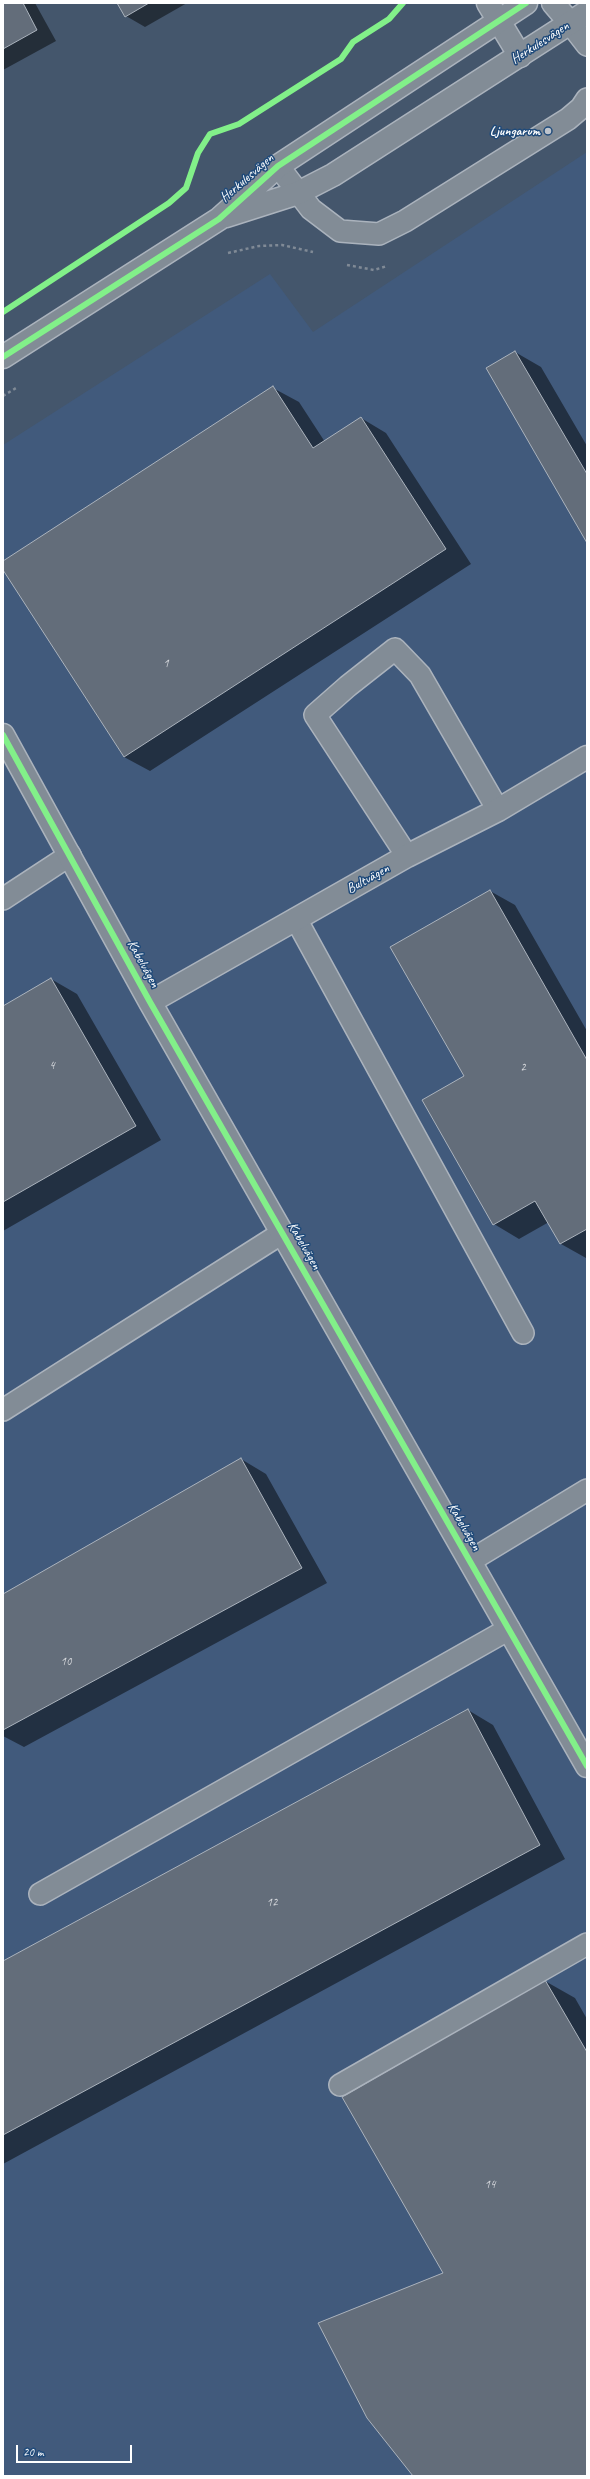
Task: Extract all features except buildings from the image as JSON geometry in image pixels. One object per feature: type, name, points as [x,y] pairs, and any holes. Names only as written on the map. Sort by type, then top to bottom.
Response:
[{"type":"street","name":"Herkulesvägen","points":[[3,357],[219,219],[278,166],[493,12],[526,3]]},
{"type":"street","points":[[554,3],[579,17]]},
{"type":"street","points":[[493,12],[520,56]]},
{"type":"street","name":"Herkulesvägen","points":[[219,219],[298,193],[333,174],[579,17]]},
{"type":"street","name":"Kabelvägen","points":[[3,735],[150,1002],[587,1766]]},
{"type":"street","name":"Bultvägen","points":[[150,1002],[407,856],[498,810],[587,757]]},
{"type":"lane","points":[[579,17],[587,45]]},
{"type":"lane","points":[[278,166],[311,209],[340,231],[379,234],[406,221],[568,119],[581,108],[587,99]]},
{"type":"lane","points":[[407,856],[315,715],[348,686],[396,650],[420,675],[498,810]]},
{"type":"lane","points":[[3,899],[70,855]]},
{"type":"lane","points":[[296,919],[523,1333]]},
{"type":"lane","points":[[3,1410],[282,1233]]},
{"type":"lane","points":[[470,1561],[587,1490]]},
{"type":"lane","points":[[40,1894],[509,1629]]},
{"type":"lane","points":[[340,2085],[587,1944]]},
{"type":"path","points":[[221,256],[259,246],[282,245],[307,250],[321,255]]},
{"type":"path","points":[[342,263],[374,270],[391,264]]},
{"type":"path","points":[[3,396],[23,383]]},
{"type":"shaded area","points":[[587,152],[587,2476],[3,2476],[3,445],[270,274],[313,332]]},
{"type":"cycle path","points":[[3,312],[169,203],[186,188],[198,153],[210,134],[239,124],[341,59],[353,42],[389,19],[403,3]]},
{"type":"cycle path","points":[[3,357],[219,219],[278,166],[526,3]]},
{"type":"cycle path","points":[[3,735],[150,1002],[587,1766]]},
{"type":"place","name":"Ljungarum","points":[[548,131]]}]
